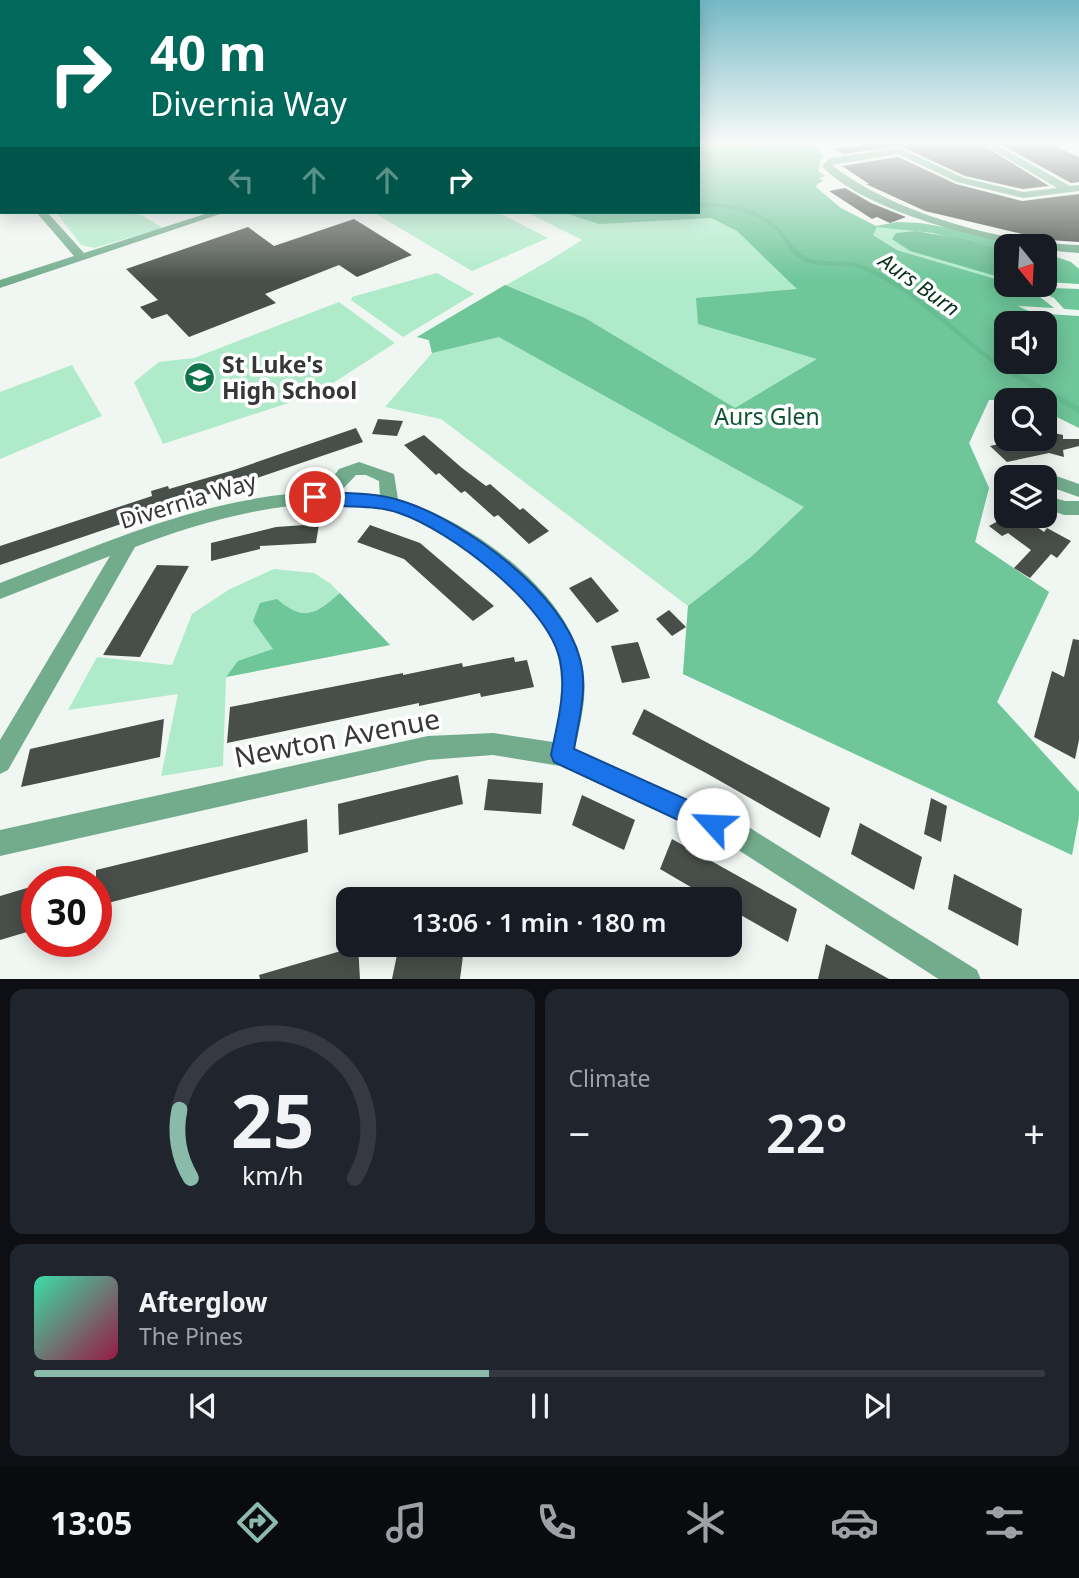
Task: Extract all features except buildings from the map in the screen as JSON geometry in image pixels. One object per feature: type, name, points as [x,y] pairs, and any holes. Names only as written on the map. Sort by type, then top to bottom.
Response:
[{"type":"street","points":[[866,190],[882,203],[991,235],[1056,249],[1079,249]]},
{"type":"street","points":[[1001,190],[1023,195],[1068,190]]},
{"type":"street","points":[[43,214],[82,258]]},
{"type":"street","points":[[0,284],[215,214]]},
{"type":"street","points":[[328,498],[336,480],[349,470],[363,467],[388,478],[389,505]]},
{"type":"street","points":[[1057,483],[1079,491]]},
{"type":"street","name":"Divernia Way","points":[[0,591],[209,515],[271,501],[328,498],[389,505],[433,520],[496,562],[544,607],[557,626],[570,659],[574,687],[562,755]]},
{"type":"street","points":[[1057,506],[1079,508]]},
{"type":"street","points":[[0,762],[127,545]]},
{"type":"street","name":"Newton Avenue","points":[[0,843],[428,748],[493,744],[562,755],[738,835],[967,979]]},
{"type":"green space","name":"Aurs Glen","points":[[700,190],[770,190],[814,218],[994,295],[994,298],[1030,311],[994,311],[994,374],[1057,374],[1057,323],[1079,332],[1079,428],[1057,417],[1057,388],[994,388],[994,400],[989,400],[969,443],[989,488],[975,542],[1049,592],[997,702],[1079,792],[1079,817],[1072,855],[683,674],[688,606],[441,419],[385,407],[432,353],[429,340],[417,337],[582,240],[530,214],[700,214]]},
{"type":"green space","name":"Aurs Glen","points":[[700,190],[819,190],[841,208],[876,226],[897,222],[920,223],[968,231],[994,239],[994,248],[932,233],[877,227],[873,235],[897,250],[994,278],[994,298],[1041,298],[1054,308],[1018,306],[1028,311],[994,311],[994,374],[1057,374],[1057,315],[1079,316],[1079,428],[1057,417],[1057,388],[994,388],[994,400],[989,400],[969,443],[989,488],[975,542],[1049,592],[997,702],[1079,792],[1079,817],[1072,855],[683,674],[688,606],[751,557],[804,507],[499,337],[432,353],[429,340],[417,337],[505,285],[585,318],[735,408],[817,359],[698,324],[696,298],[797,289],[737,231],[711,218],[599,224],[568,214],[700,214]]},
{"type":"green space","points":[[58,214],[139,214],[163,228],[94,248],[81,245]]},
{"type":"green space","points":[[376,214],[501,214],[548,238],[472,271]]},
{"type":"green space","points":[[876,226],[915,231],[896,233],[994,274],[994,278],[897,250],[873,235]]},
{"type":"green space","points":[[1057,257],[1071,262],[1079,269],[1079,284],[1057,283]]},
{"type":"green space","points":[[437,273],[474,294],[403,337],[351,300],[352,297]]},
{"type":"green space","points":[[1057,288],[1079,289],[1079,310],[1064,309],[1054,298],[1057,298]]},
{"type":"green space","points":[[339,302],[395,343],[316,394],[163,444],[134,382],[159,362],[194,358]]},
{"type":"green space","points":[[72,365],[102,416],[0,459],[0,392]]},
{"type":"green space","points":[[274,569],[314,573],[331,584],[390,645],[226,677],[223,766],[161,776],[178,694],[68,710],[97,657],[172,665],[192,614],[230,589]]},
{"type":"green space","points":[[340,593],[390,645],[226,677],[238,661],[273,649],[253,621],[260,603],[277,599],[295,611],[309,613],[316,611]]},
{"type":"shaded area","points":[[915,231],[994,248],[994,276],[910,251],[892,239],[896,233]]},
{"type":"waterway","name":"Aurs Burn","points":[[700,205],[724,206],[750,212],[773,225],[789,245]]},
{"type":"waterway","name":"Aurs Burn","points":[[788,243],[805,259],[854,265],[884,277],[921,302],[994,362]]},
{"type":"waterway","name":"Aurs Burn","points":[[1014,374],[1079,410]]},
{"type":"place","name":"St Luke's High School","points":[[199,378]]},
{"type":"route","points":[[315,497],[359,499],[400,506],[433,520],[517,579],[544,607],[557,626],[570,659],[574,687],[562,755],[713,824]]}]
